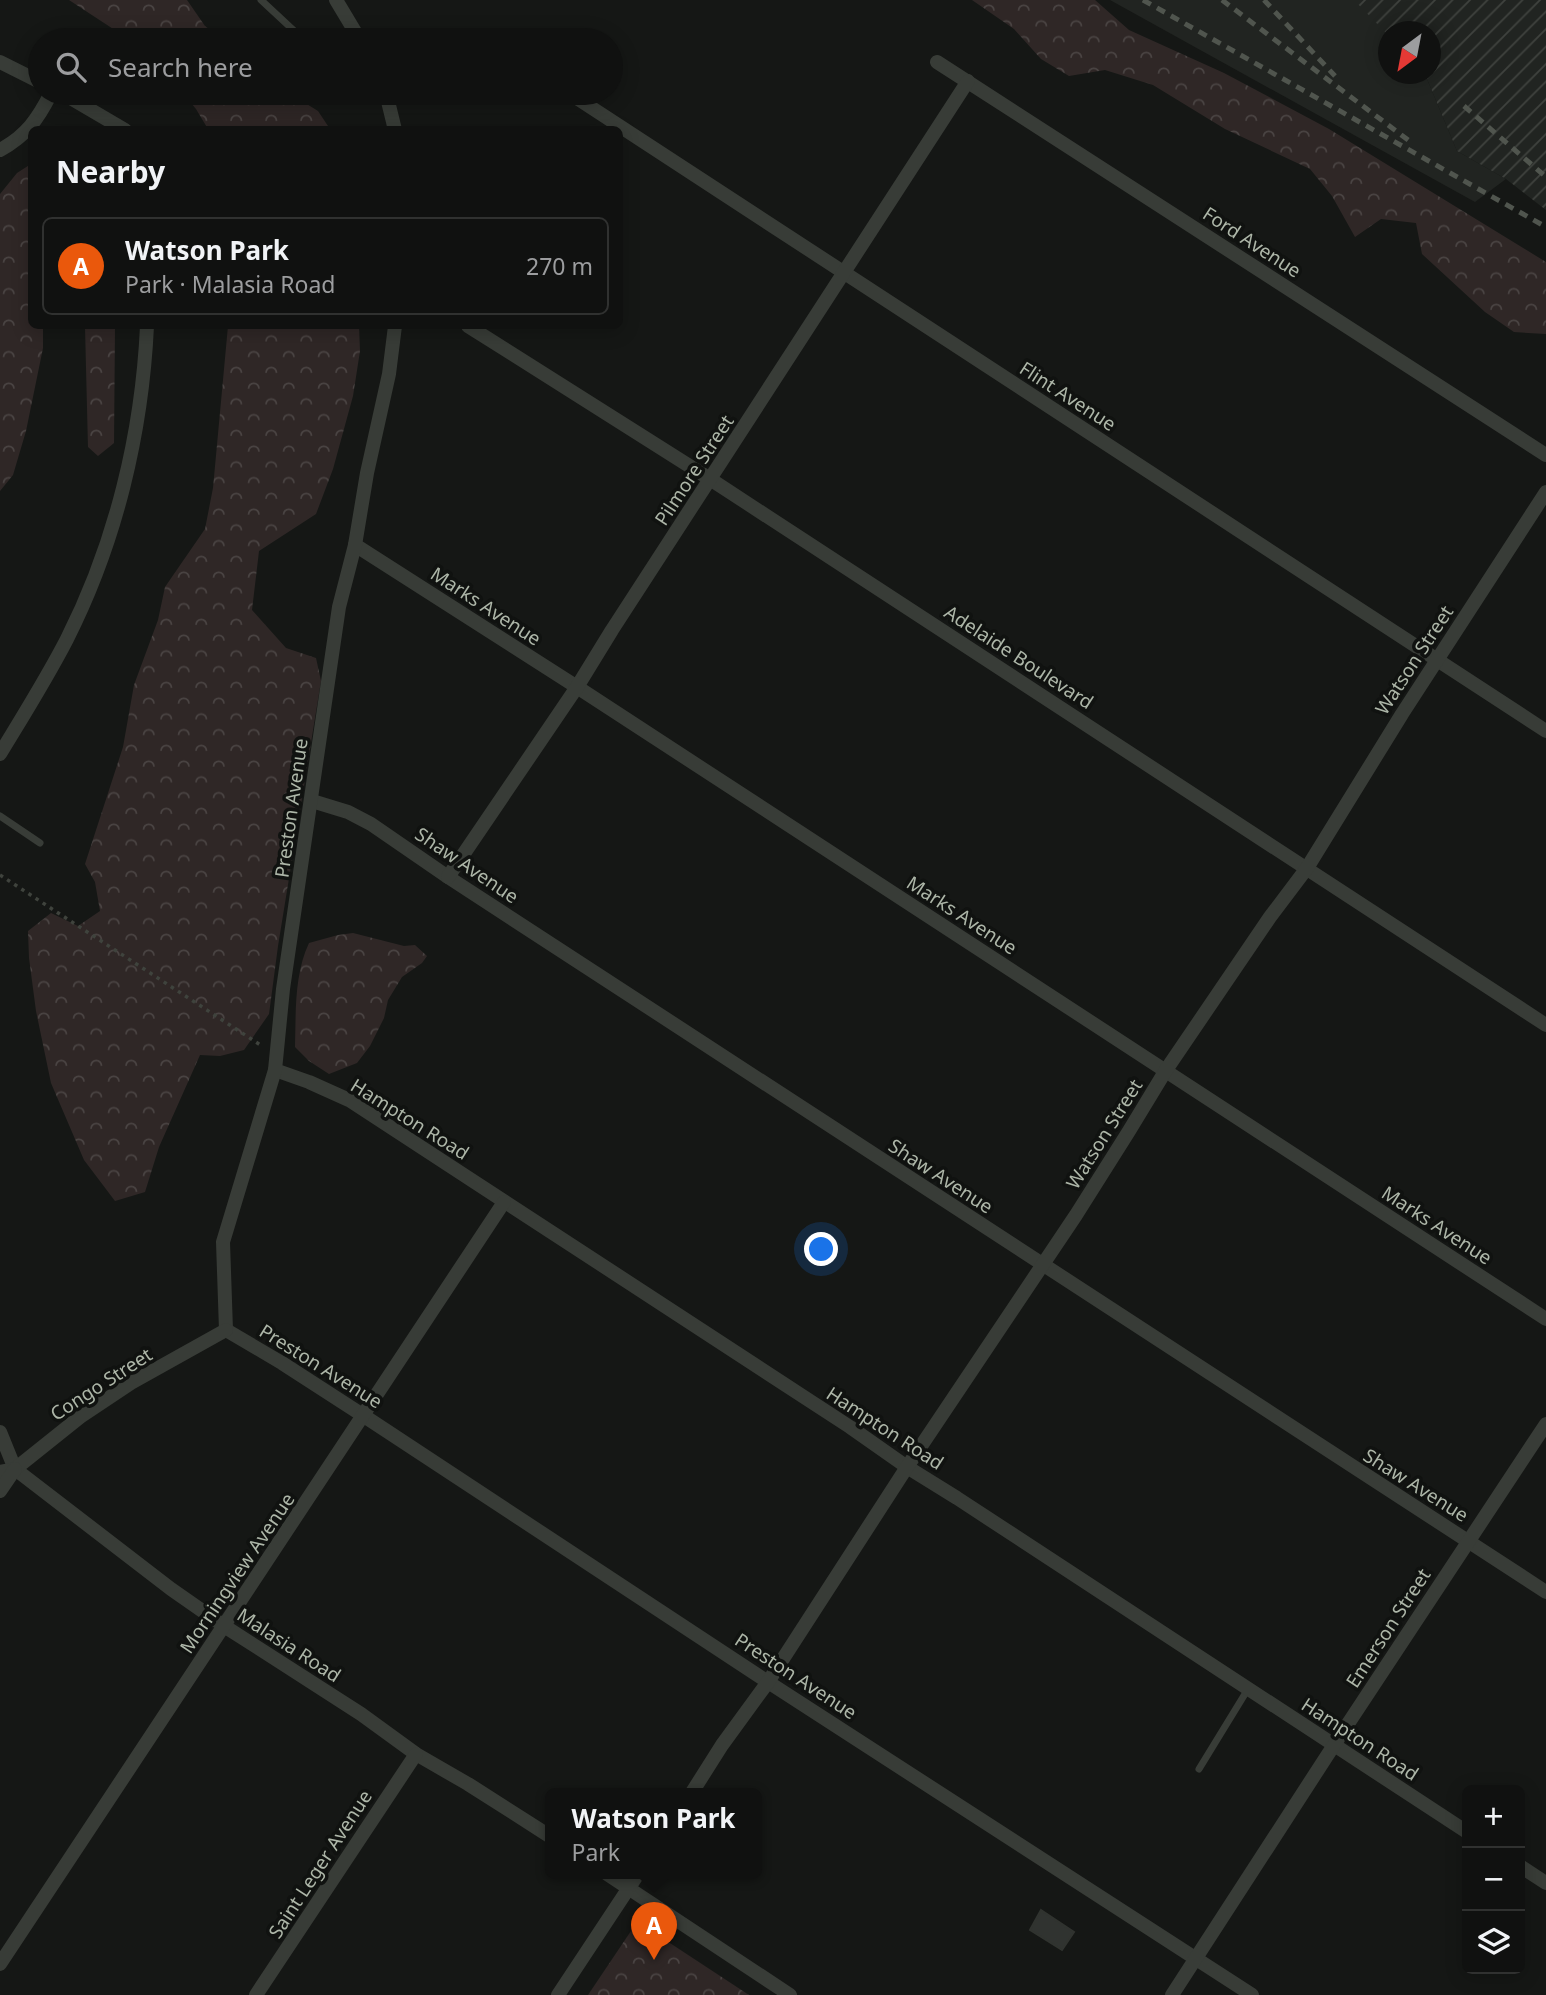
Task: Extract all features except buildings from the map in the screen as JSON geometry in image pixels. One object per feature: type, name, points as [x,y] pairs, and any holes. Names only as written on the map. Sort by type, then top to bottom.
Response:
[{"type":"street","points":[[336,0],[353,28]]},
{"type":"street","points":[[0,62],[28,76]]},
{"type":"street","name":"Ford Avenue","points":[[937,62],[1546,455]]},
{"type":"street","name":"Pilmore Street","points":[[448,877],[577,687],[968,81]]},
{"type":"street","points":[[31,126],[44,105]]},
{"type":"street","points":[[82,105],[118,126]]},
{"type":"street","points":[[389,105],[395,126]]},
{"type":"street","name":"Flint Avenue","points":[[588,105],[620,126]]},
{"type":"street","name":"Flint Avenue","points":[[623,128],[1546,732]]},
{"type":"street","points":[[0,150],[12,144],[28,130]]},
{"type":"street","points":[[0,752],[69,636],[102,556],[134,442],[147,329]]},
{"type":"street","name":"Preston Avenue","points":[[395,329],[389,374],[340,607],[283,989],[276,1063],[223,1242],[226,1330],[364,1416],[768,1682],[1252,1995]]},
{"type":"street","name":"Adelaide Boulevard","points":[[473,329],[710,479],[1546,1024]]},
{"type":"street","name":"Watson Street","points":[[695,1788],[768,1682],[906,1467],[1123,1142],[1166,1070],[1270,917],[1307,868],[1341,810],[1546,492]]},
{"type":"street","name":"Marks Avenue","points":[[355,545],[1546,1319]]},
{"type":"street","name":"Shaw Avenue","points":[[312,801],[348,811],[371,824],[448,877],[1546,1592]]},
{"type":"street","name":"Hampton Road","points":[[276,1063],[349,1100],[1462,1829]]},
{"type":"street","name":"Morningview Avenue","points":[[0,1964],[504,1202]]},
{"type":"street","name":"Congo Street","points":[[0,1472],[15,1469],[80,1418],[131,1383],[226,1330]]},
{"type":"street","name":"Emerson Street","points":[[1172,1995],[1546,1424]]},
{"type":"street","points":[[0,1432],[15,1469],[0,1492]]},
{"type":"street","name":"Malasia Road","points":[[15,1469],[224,1626],[278,1659],[416,1754],[545,1834]]},
{"type":"street","name":"Saint Leger Avenue","points":[[256,1995],[416,1754]]},
{"type":"street","points":[[1525,1869],[1546,1884]]},
{"type":"street","points":[[615,1879],[790,1995]]},
{"type":"street","points":[[558,1995],[635,1879]]},
{"type":"lane","points":[[261,0],[291,28]]},
{"type":"lane","points":[[0,816],[40,843]]},
{"type":"lane","points":[[1199,1769],[1248,1689]]},
{"type":"path","points":[[0,875],[276,1063]]},
{"type":"shaded area","points":[[1110,0],[1357,0],[1378,22],[1378,84],[1429,84],[1457,151],[1506,179],[1475,202]]},
{"type":"shaded area","points":[[1354,0],[1546,0],[1546,210],[1506,179],[1457,151],[1429,84],[1441,84],[1441,21],[1378,21],[1378,25]]},
{"type":"green space","points":[[69,0],[187,0],[208,28],[112,28]]},
{"type":"green space","points":[[972,0],[1095,0],[1129,30],[1224,73],[1329,129],[1546,262],[1546,334],[1514,332],[1485,312],[1422,254],[1416,223],[1381,219],[1355,237],[1332,196],[1310,169],[1225,129],[1153,85],[1105,70],[1069,76],[1041,59],[1014,29]]},
{"type":"green space","points":[[193,105],[308,105],[318,111],[328,126],[206,126]]},
{"type":"green space","points":[[28,166],[28,329],[43,329],[43,348],[26,431],[13,475],[0,491],[0,194],[17,173]]},
{"type":"green space","points":[[85,329],[115,329],[114,443],[98,456],[88,447]]},
{"type":"green space","points":[[228,329],[359,329],[360,351],[353,396],[333,469],[316,514],[259,551],[252,610],[286,648],[316,658],[321,681],[269,1014],[244,1050],[220,1056],[200,1055],[159,1147],[145,1192],[115,1201],[84,1160],[51,1083],[36,1011],[28,931],[51,913],[78,926],[100,911],[95,882],[85,864],[123,747],[134,685],[158,620],[165,587],[205,529],[213,488]]},
{"type":"green space","points":[[353,933],[404,946],[415,945],[427,956],[422,963],[402,977],[388,1000],[384,1018],[370,1046],[357,1063],[329,1074],[309,1061],[295,1047],[298,981],[309,943]]},
{"type":"green space","points":[[638,1923],[641,1924],[749,1995],[588,1995]]},
{"type":"railway","points":[[1143,0],[1546,227]]},
{"type":"railway","points":[[1222,0],[1412,143]]},
{"type":"railway","points":[[1264,0],[1335,76]]},
{"type":"railway","points":[[1464,106],[1546,177]]},
{"type":"place","name":"Watson Park","points":[[654,1960]]}]
